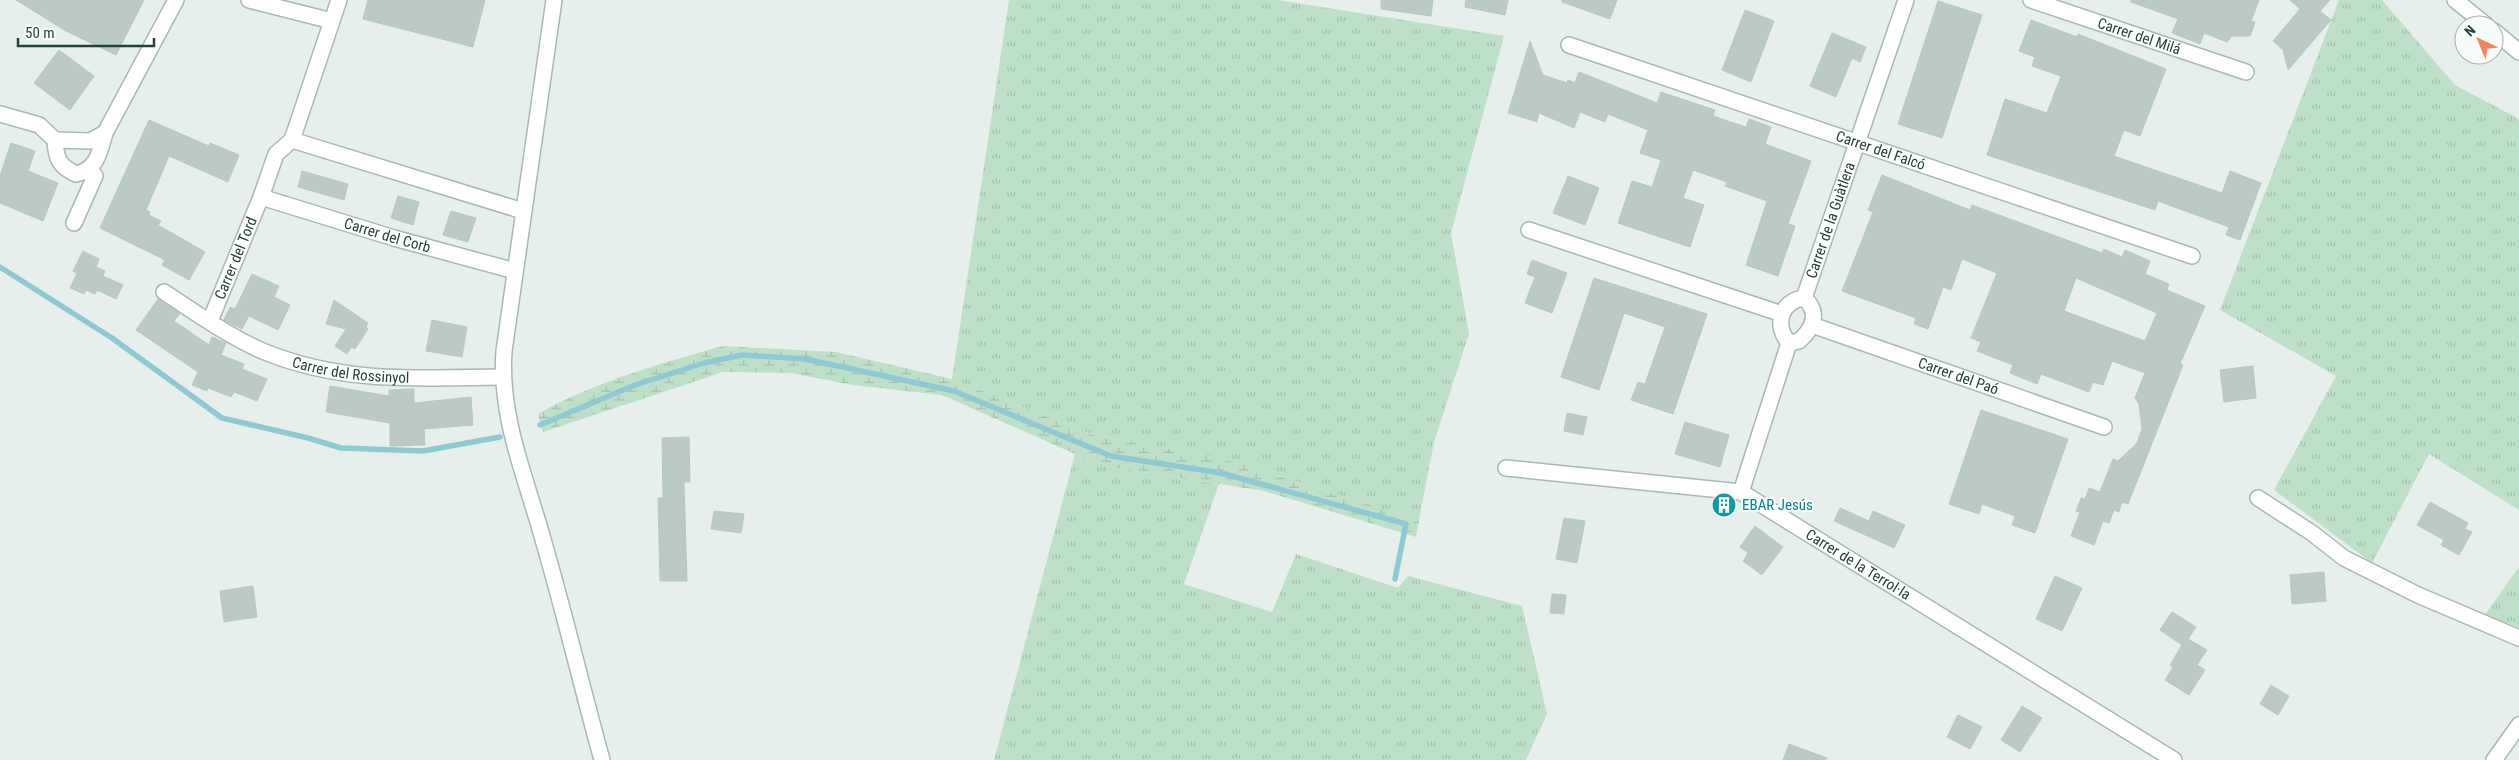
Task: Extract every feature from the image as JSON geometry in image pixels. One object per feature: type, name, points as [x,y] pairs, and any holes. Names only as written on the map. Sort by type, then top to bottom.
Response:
[{"type":"street","points":[[55,140],[56,158],[60,165],[76,174],[90,168],[100,153],[105,133],[176,0]]},
{"type":"street","points":[[249,0],[332,21]]},
{"type":"street","points":[[339,0],[292,140],[524,211]]},
{"type":"street","points":[[554,0],[515,271],[502,377],[508,419],[557,589],[602,760]]},
{"type":"street","name":"Carrer de la Guàtlera","points":[[1804,298],[1906,0]]},
{"type":"street","name":"Carrer del Milá","points":[[2031,0],[2246,72]]},
{"type":"street","points":[[2455,0],[2474,15]]},
{"type":"street","points":[[2504,40],[2519,52]]},
{"type":"street","name":"Carrer del Falcó","points":[[1569,44],[2192,256]]},
{"type":"street","points":[[0,114],[39,125],[55,140],[90,141],[105,133]]},
{"type":"street","name":"Carrer del Tord","points":[[210,321],[261,197],[276,154],[292,140]]},
{"type":"street","points":[[74,223],[95,176],[90,168]]},
{"type":"street","name":"Carrer del Corb","points":[[261,197],[394,238],[515,271]]},
{"type":"street","points":[[1529,230],[1782,314]]},
{"type":"street","name":"Carrer del Rossinyol","points":[[164,292],[264,352],[318,369],[389,379],[502,377]]},
{"type":"street","points":[[1804,298],[1810,304],[1814,313],[1812,325],[1799,341],[1789,343],[1783,335],[1780,324],[1782,314],[1788,304],[1796,299],[1804,298]]},
{"type":"street","name":"Carrer del Paó","points":[[1812,325],[2104,426]]},
{"type":"street","points":[[1741,492],[1789,343]]},
{"type":"street","name":"Carrer de la Terrol·la","points":[[1506,468],[1741,492],[2174,760]]},
{"type":"street","points":[[2258,498],[2312,533],[2344,558],[2418,595],[2519,638]]},
{"type":"street","points":[[2494,760],[2519,725]]},
{"type":"green space","points":[[1009,0],[1278,0],[1504,36],[1451,233],[1469,334],[1434,442],[1419,520],[1224,459],[1094,435],[952,379]]},
{"type":"green space","points":[[2339,0],[2382,0],[2455,85],[2519,119],[2519,510],[2429,454],[2372,563],[2274,490],[2336,376],[2220,310]]},
{"type":"green space","points":[[723,346],[836,352],[952,379],[1094,435],[1224,459],[1419,520],[1416,537],[1264,491],[1110,467],[1075,454],[942,395],[853,385],[791,373],[723,372],[543,432],[538,414],[560,402],[629,374]]},
{"type":"green space","points":[[1075,454],[1110,467],[1219,484],[1184,584],[1272,612],[1296,554],[1398,588],[1408,576],[1522,606],[1547,714],[1526,760],[994,760]]},
{"type":"green space","points":[[2519,567],[2519,627],[2484,616]]},
{"type":"building","points":[[16,0],[144,0],[116,55],[66,31]]},
{"type":"building","points":[[368,0],[485,0],[473,47],[363,19]]},
{"type":"building","points":[[1381,0],[1433,0],[1431,16],[1381,9]]},
{"type":"building","points":[[1466,0],[1508,0],[1505,15],[1465,7]]},
{"type":"building","points":[[1562,0],[1617,0],[1610,19],[1562,2]]},
{"type":"building","points":[[2131,0],[2259,0],[2251,21],[2255,22],[2250,36],[2232,36],[2227,42],[2204,33],[2200,44],[2172,33],[2178,19],[2131,2]]},
{"type":"building","points":[[2290,0],[2330,0],[2320,11],[2331,20],[2288,70],[2283,50],[2273,41],[2300,9]]},
{"type":"building","points":[[1938,1],[1982,15],[1942,138],[1898,124]]},
{"type":"building","points":[[1745,10],[1774,21],[1751,82],[1722,70]]},
{"type":"building","points":[[2031,20],[2077,37],[2078,34],[2166,69],[2140,136],[2124,130],[2114,156],[2222,193],[2230,171],[2261,183],[2240,240],[2226,235],[2229,227],[2158,201],[2155,210],[1987,155],[2005,99],[2047,113],[2061,76],[2032,66],[2035,57],[2019,51]]},
{"type":"building","points":[[1832,33],[1866,47],[1860,62],[1852,58],[1836,97],[1810,86]]},
{"type":"building","points":[[1530,41],[1543,75],[1567,83],[1568,80],[1575,83],[1579,72],[1657,103],[1661,92],[1715,110],[1713,116],[1746,127],[1749,119],[1771,127],[1765,144],[1811,161],[1788,224],[1795,226],[1778,276],[1746,265],[1767,201],[1725,186],[1727,182],[1693,170],[1683,198],[1704,205],[1690,247],[1618,223],[1632,181],[1652,187],[1661,160],[1640,153],[1648,130],[1608,114],[1605,122],[1580,112],[1574,128],[1539,113],[1537,122],[1508,113]]},
{"type":"building","points":[[59,50],[94,76],[70,110],[34,83]]},
{"type":"building","points":[[149,120],[209,146],[210,143],[239,155],[228,182],[169,156],[146,210],[150,212],[149,215],[161,221],[158,225],[205,252],[189,280],[162,265],[165,260],[100,228]]},
{"type":"building","points":[[11,143],[35,151],[28,171],[58,183],[43,221],[0,203],[0,176]]},
{"type":"building","points":[[302,171],[348,184],[344,200],[298,187]]},
{"type":"building","points":[[1882,175],[1970,210],[1972,205],[2102,253],[2104,249],[2122,257],[2125,250],[2150,261],[2145,274],[2169,284],[2167,290],[2205,306],[2180,364],[2183,365],[2128,504],[2122,502],[2119,512],[2114,510],[2109,523],[2103,521],[2094,545],[2071,536],[2080,512],[2076,511],[2081,498],[2085,499],[2089,488],[2100,492],[2113,459],[2118,461],[2137,443],[2142,429],[2139,404],[2135,398],[2145,373],[2112,361],[2103,385],[2093,382],[2089,392],[2041,374],[2037,384],[2010,373],[2013,365],[1977,351],[1981,342],[1971,338],[1997,273],[1962,259],[1951,290],[1943,287],[1928,329],[1914,324],[1916,318],[1842,291],[1873,212],[1868,210]],"holes":[[[2076,278],[2157,313],[2145,341],[2064,311]]]},
{"type":"building","points":[[1568,176],[1599,188],[1585,225],[1553,213]]},
{"type":"building","points":[[398,196],[419,202],[413,225],[391,218]]},
{"type":"building","points":[[451,211],[476,218],[468,242],[443,235]]},
{"type":"building","points":[[83,251],[99,259],[96,267],[105,271],[103,276],[123,285],[116,299],[97,290],[95,294],[86,290],[84,294],[70,288],[77,273],[73,271]]},
{"type":"building","points":[[1532,260],[1567,273],[1552,313],[1525,303],[1535,277],[1527,274]]},
{"type":"building","points":[[252,274],[279,286],[274,297],[290,305],[278,330],[249,316],[242,329],[224,320],[230,307],[235,309]]},
{"type":"building","points":[[1594,278],[1707,314],[1673,414],[1631,400],[1638,382],[1645,384],[1665,327],[1624,313],[1599,390],[1561,377]]},
{"type":"building","points":[[158,299],[180,314],[174,321],[209,345],[212,337],[226,343],[221,355],[244,364],[242,369],[267,379],[257,401],[234,392],[231,397],[208,388],[207,391],[192,385],[198,372],[136,330]]},
{"type":"building","points":[[334,300],[368,323],[366,327],[368,329],[355,349],[351,347],[347,354],[335,346],[346,329],[326,324]]},
{"type":"building","points":[[432,320],[467,327],[462,357],[426,351]]},
{"type":"building","points":[[2253,366],[2256,398],[2224,402],[2220,370]]},
{"type":"building","points":[[330,386],[389,396],[389,390],[414,389],[414,403],[471,397],[473,425],[424,429],[425,445],[390,446],[390,423],[326,412]]},
{"type":"building","points":[[1981,410],[2068,439],[2035,533],[2012,525],[2015,516],[1982,504],[1979,514],[1949,504]]},
{"type":"building","points":[[1567,413],[1587,417],[1583,435],[1564,431]]},
{"type":"building","points":[[1685,422],[1729,435],[1720,467],[1675,454]]},
{"type":"building","points":[[689,437],[690,482],[684,482],[687,581],[660,581],[658,498],[663,498],[662,438]]},
{"type":"building","points":[[2430,502],[2468,523],[2465,529],[2472,532],[2459,555],[2441,545],[2444,540],[2417,525]]},
{"type":"building","points":[[1840,508],[1869,521],[1873,511],[1905,525],[1894,548],[1834,521]]},
{"type":"building","points":[[714,511],[744,514],[741,533],[711,529]]},
{"type":"building","points":[[1564,518],[1585,521],[1577,563],[1556,559]]},
{"type":"building","points":[[1755,526],[1783,547],[1762,575],[1743,561],[1748,553],[1740,547]]},
{"type":"building","points":[[2324,572],[2326,601],[2292,604],[2290,575]]},
{"type":"building","points":[[2055,576],[2082,588],[2062,631],[2036,619]]},
{"type":"building","points":[[253,586],[257,617],[224,622],[220,591]]},
{"type":"building","points":[[1552,594],[1566,595],[1564,614],[1550,613]]},
{"type":"building","points":[[2172,612],[2196,627],[2188,639],[2207,650],[2197,665],[2205,670],[2189,695],[2165,680],[2173,667],[2170,665],[2182,645],[2160,630]]},
{"type":"building","points":[[2271,685],[2289,696],[2278,715],[2260,704]]},
{"type":"building","points":[[2022,706],[2042,718],[2020,752],[2001,740]]},
{"type":"building","points":[[1958,715],[1982,727],[1970,749],[1947,737]]},
{"type":"building","points":[[1789,744],[1827,758],[1826,760],[1783,760]]},
{"type":"waterway","points":[[0,267],[112,338],[222,418],[308,438],[341,448],[423,451],[500,437]]},
{"type":"waterway","points":[[540,425],[635,385],[704,363],[742,355],[805,359],[954,391],[1111,456],[1221,473],[1406,524],[1395,579]]},
{"type":"place","name":"EBAR Jesús","points":[[1724,505]]}]
